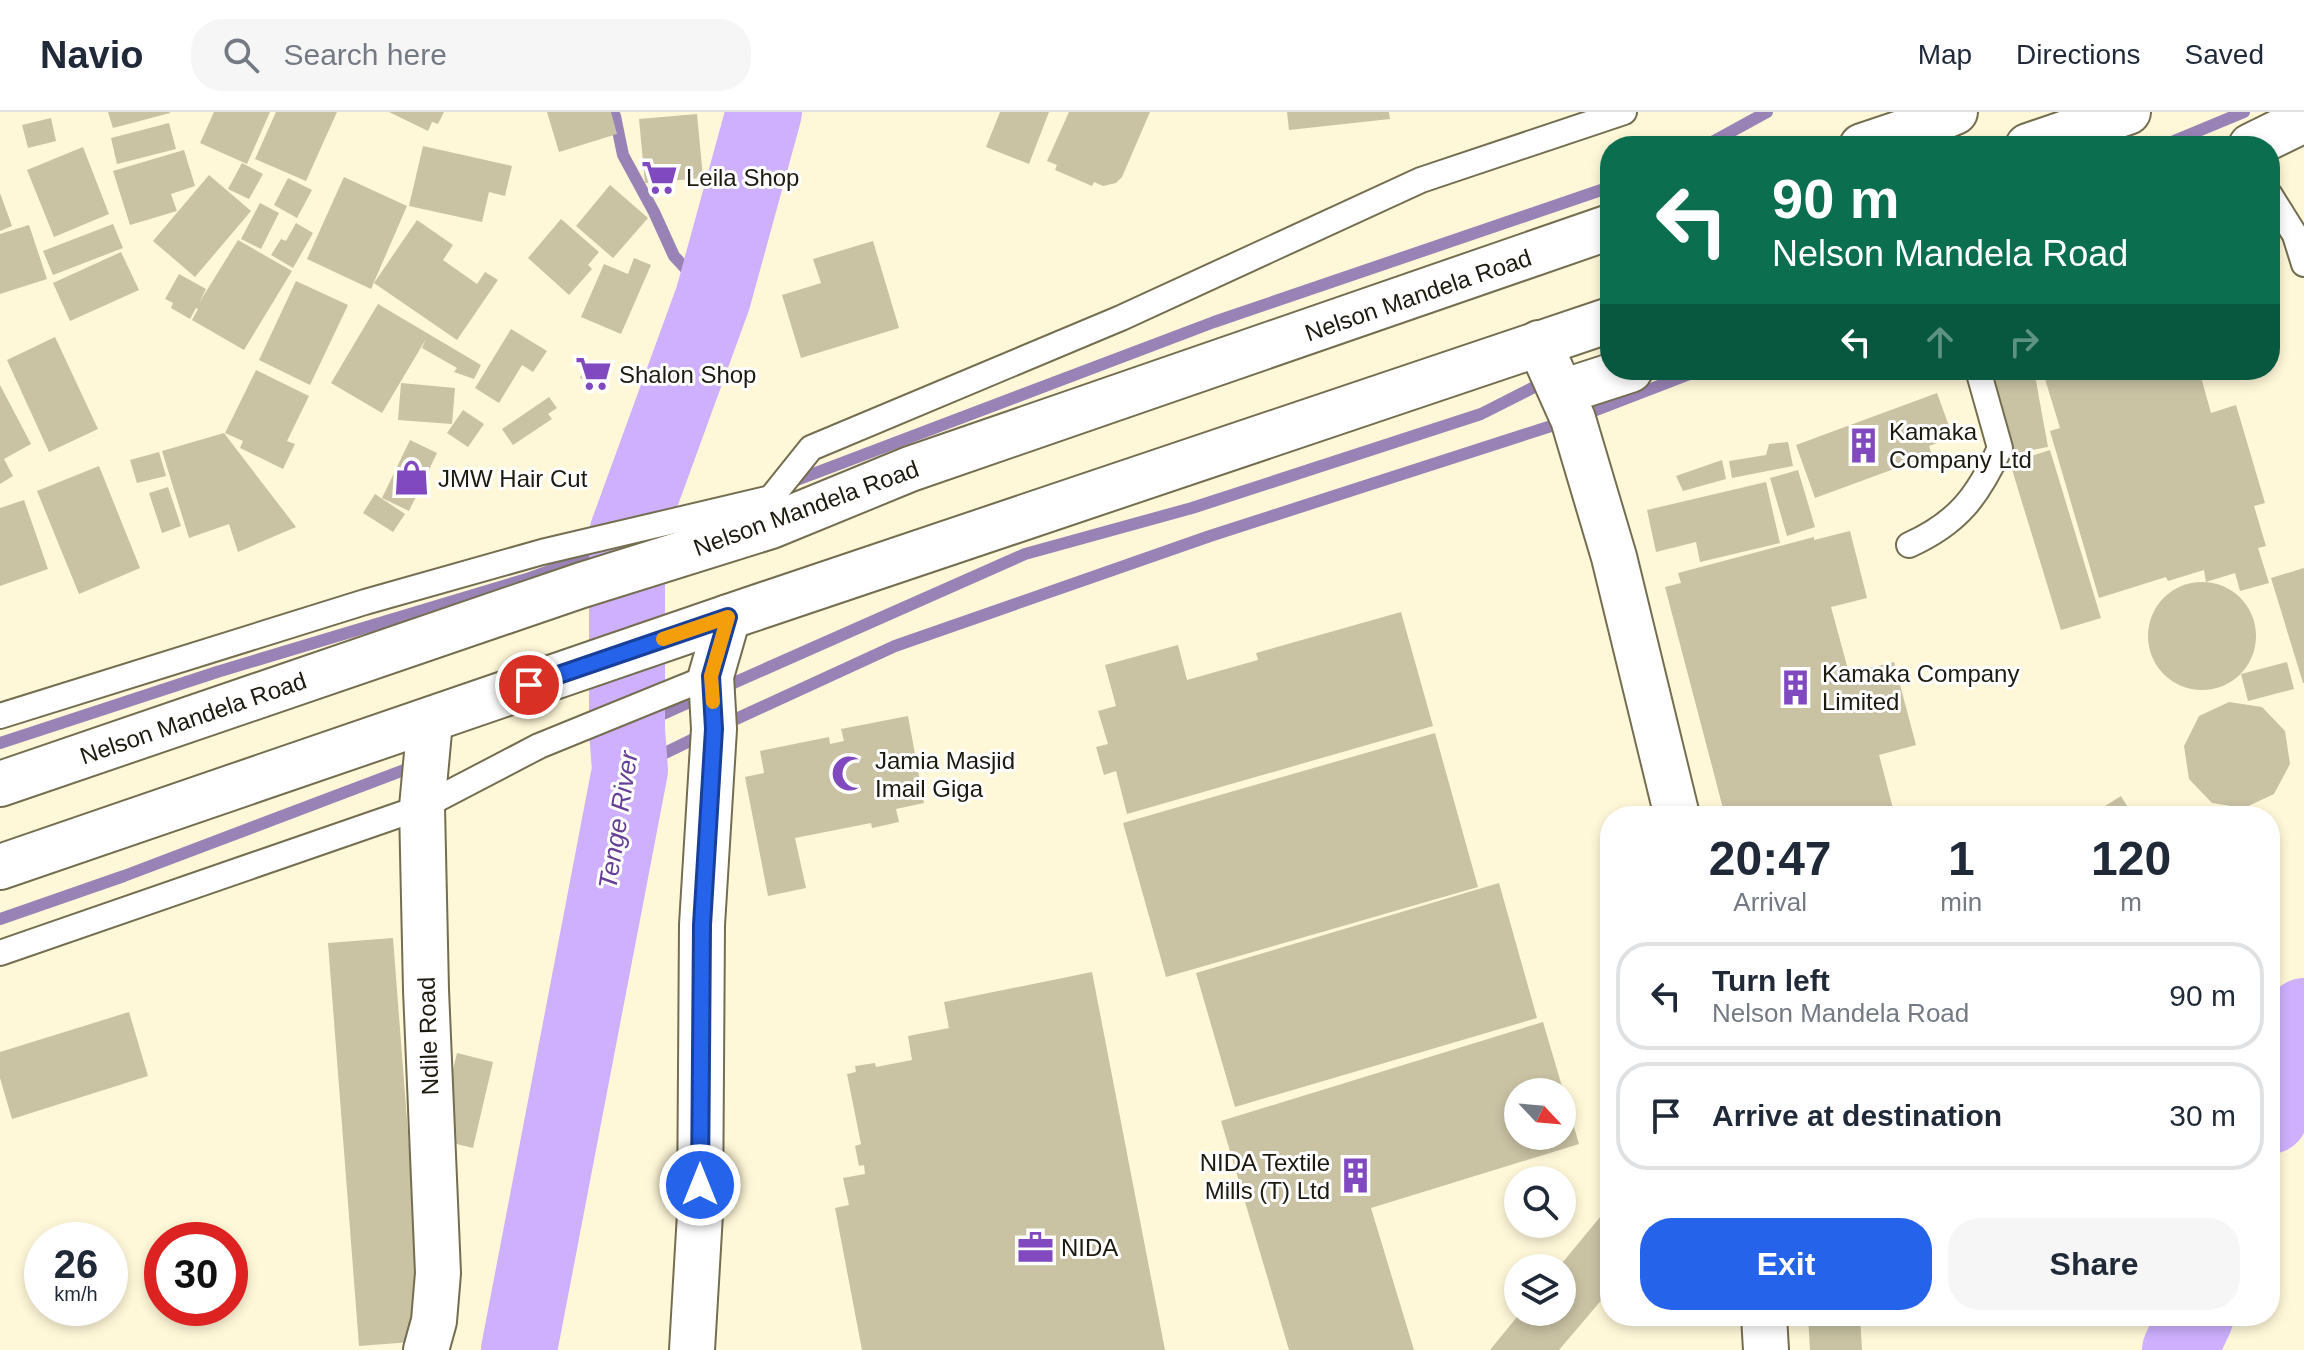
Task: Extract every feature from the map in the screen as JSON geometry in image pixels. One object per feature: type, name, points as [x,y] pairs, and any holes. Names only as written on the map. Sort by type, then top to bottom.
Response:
[{"type":"main road","points":[[2057,136],[2128,112]]},
{"type":"main road","points":[[2271,136],[2304,120]]},
{"type":"main road","points":[[1903,136],[1932,129]]},
{"type":"main road","name":"Nelson Mandela Road","points":[[0,784],[582,585],[771,512],[910,469],[1600,230]]},
{"type":"main road","points":[[0,867],[728,617],[1600,323]]},
{"type":"main road","points":[[1539,343],[1562,392],[1614,557],[1675,806]]},
{"type":"main road","points":[[1562,392],[1600,380]]},
{"type":"main road","points":[[692,1350],[700,1214],[702,925],[714,729],[711,676],[728,617]]},
{"type":"main road","name":"Ndile Road","points":[[426,1350],[434,1321],[438,1273],[422,807],[430,721]]},
{"type":"main road","points":[[1765,1326],[1766,1350]]},
{"type":"lane","points":[[0,716],[365,602],[599,538],[771,512],[811,448],[1121,318],[1421,180],[1624,112]]},
{"type":"lane","points":[[2280,211],[2295,235],[2304,264]]},
{"type":"lane","points":[[1909,545],[1936,533],[1968,505],[1985,481],[2000,448],[1981,380]]},
{"type":"lane","points":[[0,953],[422,807],[539,746],[711,676]]},
{"type":"lane","points":[[700,1214],[706,1350]]},
{"type":"building","points":[[108,112],[170,112],[170,113],[113,128]]},
{"type":"building","points":[[214,112],[270,112],[247,164],[200,143]]},
{"type":"building","points":[[276,112],[337,112],[306,181],[255,159]]},
{"type":"building","points":[[389,112],[444,112],[438,124],[432,122],[428,131]]},
{"type":"building","points":[[547,112],[611,112],[617,134],[559,152]]},
{"type":"building","points":[[1000,112],[1049,112],[1029,164],[986,147]]},
{"type":"building","points":[[1069,112],[1150,112],[1122,177],[1116,183],[1103,186],[1094,182],[1092,186],[1055,170],[1057,165],[1047,161]]},
{"type":"building","points":[[1287,112],[1389,112],[1390,119],[1289,130]]},
{"type":"building","points":[[697,114],[703,178],[645,183],[639,119]]},
{"type":"building","points":[[51,118],[56,141],[28,148],[22,125]]},
{"type":"building","points":[[169,123],[176,149],[117,164],[111,138]]},
{"type":"building","points":[[423,146],[512,166],[505,196],[489,192],[482,222],[409,206]]},
{"type":"building","points":[[83,147],[109,214],[54,237],[27,170]]},
{"type":"building","points":[[184,150],[195,186],[171,194],[177,211],[130,225],[113,171]]},
{"type":"building","points":[[242,163],[263,174],[249,199],[228,189]]},
{"type":"building","points":[[209,175],[251,211],[195,277],[153,241]]},
{"type":"building","points":[[344,177],[407,206],[371,289],[307,259]]},
{"type":"building","points":[[288,178],[312,190],[297,218],[274,205]]},
{"type":"building","points":[[610,185],[648,218],[613,258],[576,226]]},
{"type":"building","points":[[0,193],[12,226],[0,231]]},
{"type":"building","points":[[260,203],[279,213],[261,249],[241,239]]},
{"type":"building","points":[[561,219],[599,252],[588,265],[592,269],[569,295],[528,258]]},
{"type":"building","points":[[417,220],[453,245],[443,260],[477,284],[485,272],[498,280],[457,340],[374,283]]},
{"type":"building","points":[[296,223],[313,233],[293,268],[271,255],[281,239],[286,241]]},
{"type":"building","points":[[113,224],[123,248],[53,275],[43,251]]},
{"type":"building","points":[[29,225],[47,279],[0,294],[0,234]]},
{"type":"building","points":[[238,240],[292,271],[244,350],[192,320],[198,309],[190,319],[171,308],[173,303],[165,299],[179,274],[206,289],[199,303]]},
{"type":"building","points":[[873,241],[899,328],[801,358],[782,295],[821,283],[813,259]]},
{"type":"building","points":[[121,252],[139,290],[70,321],[53,283]]},
{"type":"building","points":[[634,258],[651,265],[621,334],[581,317],[604,264],[628,274]]},
{"type":"building","points":[[296,281],[348,305],[310,385],[259,360]]},
{"type":"building","points":[[378,304],[481,365],[474,379],[454,372],[457,368],[422,348],[426,339],[382,413],[331,383]]},
{"type":"building","points":[[511,329],[547,351],[533,372],[522,365],[499,403],[475,388]]},
{"type":"building","points":[[55,337],[98,429],[49,452],[7,360]]},
{"type":"building","name":"Shalon Shop","points":[[587,362],[606,371],[599,387],[580,378]]},
{"type":"building","points":[[256,370],[309,396],[287,441],[295,444],[283,469],[240,448],[243,441],[225,433]]},
{"type":"building","points":[[1994,380],[2036,380],[2048,447],[2006,455]]},
{"type":"building","points":[[2045,380],[2202,380],[2211,413],[2236,405],[2265,503],[2254,506],[2266,546],[2258,548],[2269,583],[2240,591],[2235,573],[2206,582],[2204,570],[2168,581],[2166,577],[2099,598],[2050,431],[2060,428]]},
{"type":"building","points":[[401,383],[455,388],[452,424],[398,420]]},
{"type":"building","points":[[0,385],[31,444],[4,459],[13,476],[0,484]]},
{"type":"building","name":"Kamaka Company Ltd","points":[[1937,393],[1953,437],[1929,446],[1932,455],[1815,498],[1796,445]]},
{"type":"building","points":[[549,397],[557,408],[548,414],[552,419],[513,445],[502,429]]},
{"type":"building","points":[[463,410],[484,424],[468,447],[447,433]]},
{"type":"building","points":[[224,433],[296,527],[238,552],[229,524],[189,538],[162,451]]},
{"type":"building","points":[[410,440],[437,453],[409,511],[382,498]]},
{"type":"building","points":[[1788,442],[1793,466],[1732,478],[1729,461],[1766,455],[1769,444]]},
{"type":"building","points":[[2050,450],[2101,618],[2061,630],[2010,463]]},
{"type":"building","points":[[159,452],[166,476],[137,483],[130,460]]},
{"type":"building","points":[[1722,460],[1726,479],[1683,491],[1676,476]]},
{"type":"building","points":[[99,466],[140,568],[79,594],[37,491]]},
{"type":"building","points":[[1798,470],[1815,527],[1787,536],[1770,478]]},
{"type":"building","points":[[1766,482],[1780,543],[1700,562],[1696,542],[1656,552],[1647,510]]},
{"type":"building","points":[[168,487],[181,526],[162,533],[149,493]]},
{"type":"building","points":[[375,494],[405,514],[393,532],[363,513]]},
{"type":"building","points":[[24,500],[48,569],[0,586],[0,508]]},
{"type":"building","name":"Kamaka Company Limited","points":[[1850,531],[1867,598],[1831,607],[1849,673],[1894,662],[1916,745],[1879,755],[1892,806],[1722,806],[1665,587],[1681,583],[1678,573],[1814,537],[1814,540]]},
{"type":"building","points":[[2304,568],[2304,683],[2303,683],[2271,578]]},
{"type":"building","points":[[2202,582],[2223,586],[2240,598],[2252,615],[2256,636],[2252,657],[2240,674],[2223,686],[2202,690],[2181,686],[2164,674],[2152,657],[2148,636],[2152,615],[2164,598],[2181,586]]},
{"type":"building","points":[[1401,612],[1433,726],[1127,814],[1116,771],[1104,775],[1096,747],[1108,744],[1098,711],[1116,706],[1105,665],[1178,645],[1187,680],[1258,660],[1256,653]]},
{"type":"building","points":[[2287,662],[2294,689],[2248,701],[2241,674]]},
{"type":"building","points":[[2229,702],[2262,707],[2285,731],[2290,764],[2274,794],[2248,806],[2212,803],[2189,779],[2184,746],[2199,716]]},
{"type":"building","points":[[908,716],[924,803],[896,809],[899,822],[872,828],[871,823],[795,838],[806,888],[768,896],[745,777],[764,773],[760,751],[829,737],[830,744],[844,741],[841,729]]},
{"type":"building","points":[[1435,733],[1478,887],[1166,977],[1123,823]]},
{"type":"building","points":[[2121,796],[2127,806],[2105,806]]},
{"type":"building","name":"NIDA Textile Mills (T) Ltd","points":[[1499,883],[1537,1018],[1235,1107],[1196,973]]},
{"type":"building","points":[[393,938],[424,1341],[359,1346],[328,943]]},
{"type":"building","points":[[1092,972],[1165,1350],[862,1350],[835,1208],[849,1205],[843,1178],[865,1174],[864,1165],[859,1166],[855,1146],[861,1144],[847,1074],[856,1072],[855,1066],[875,1063],[876,1067],[912,1060],[908,1036],[949,1028],[944,1002]]},
{"type":"building","points":[[129,1012],[148,1076],[12,1119],[0,1078],[0,1052]]},
{"type":"building","name":"NIDA Textile Mills (T) Ltd","points":[[1543,1022],[1560,1078],[1504,1078],[1504,1150],[1560,1150],[1371,1208],[1414,1350],[1289,1350],[1221,1121]]},
{"type":"building","points":[[457,1053],[493,1062],[473,1148],[436,1139]]},
{"type":"building","points":[[1600,1217],[1600,1302],[1559,1350],[1490,1350],[1510,1326],[1576,1326],[1576,1254],[1570,1254]]},
{"type":"building","points":[[1809,1326],[1861,1326],[1862,1350],[1810,1350]]},
{"type":"waterway","name":"Tenge River","points":[[519,1350],[630,770],[627,730],[627,534],[713,298],[764,112]]},
{"type":"waterway","points":[[1723,136],[1767,112]]},
{"type":"waterway","points":[[2186,136],[2244,112]]},
{"type":"waterway","points":[[615,116],[623,155],[674,256],[713,298]]},
{"type":"waterway","points":[[789,483],[1214,322],[1600,190]]},
{"type":"waterway","points":[[720,689],[1025,554],[1192,508],[1481,414],[1548,380]]},
{"type":"waterway","points":[[723,725],[895,646],[1210,536],[1573,419],[1674,380]]},
{"type":"waterway","points":[[0,743],[217,672],[530,578],[629,542]]},
{"type":"waterway","points":[[627,730],[703,696]]},
{"type":"waterway","points":[[630,770],[706,733]]},
{"type":"waterway","points":[[0,919],[124,876],[404,770]]},
{"type":"waterway","points":[[2280,1087],[2304,1016]]},
{"type":"waterway","points":[[2180,1350],[2191,1326]]},
{"type":"slow traffic","points":[[663,639],[728,617],[711,676],[713,702]]},
{"type":"place","name":"Leila Shop","points":[[660,177]]},
{"type":"place","name":"Shalon Shop","points":[[593,374]]},
{"type":"place","name":"Kamaka Company Ltd","points":[[1863,445]]},
{"type":"place","name":"JMW Hair Cut","points":[[412,478]]},
{"type":"place","name":"Kamaka Company Limited","points":[[1796,687]]},
{"type":"place","name":"Jamia Masjid Imail Giga","points":[[849,774]]},
{"type":"place","name":"NIDA Textile Mills (T) Ltd","points":[[1356,1176]]},
{"type":"place","name":"NIDA","points":[[1035,1247]]},
{"type":"route","points":[[529,685],[728,617],[711,676],[714,729],[702,925],[700,1185]]}]
